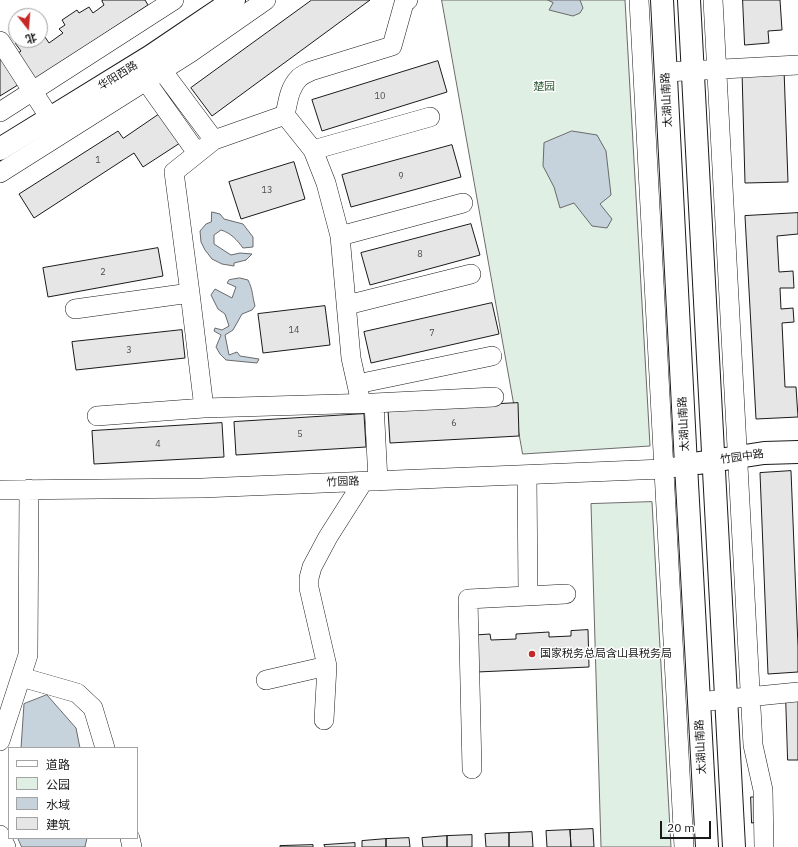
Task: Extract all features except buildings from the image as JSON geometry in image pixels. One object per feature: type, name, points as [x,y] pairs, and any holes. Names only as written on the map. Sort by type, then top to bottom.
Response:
[{"type":"main road","name":"华阳西路","points":[[0,149],[50,118],[148,68],[234,0]]},
{"type":"main road","name":"太湖山南路","points":[[662,0],[698,702],[707,847]]},
{"type":"main road","points":[[689,0],[734,847]]},
{"type":"main road","name":"竹园中路","points":[[686,465],[764,453],[798,452]]},
{"type":"street","points":[[0,112],[174,0]]},
{"type":"street","points":[[0,173],[148,68],[190,53],[266,0]]},
{"type":"street","points":[[324,720],[327,666],[309,588],[309,578],[312,567],[328,537],[371,481],[367,403],[357,384],[351,358],[340,236],[326,182],[313,150],[285,115],[289,95],[300,77],[311,71],[392,46],[404,3],[408,0]]},
{"type":"street","points":[[639,0],[684,847]]},
{"type":"street","points":[[713,0],[750,697],[754,745],[763,790],[764,847]]},
{"type":"street","points":[[0,41],[50,118]]},
{"type":"street","points":[[666,72],[798,65]]},
{"type":"street","points":[[148,68],[214,140]]},
{"type":"street","points":[[148,68],[197,153]]},
{"type":"street","points":[[204,408],[174,172],[214,140],[285,115]]},
{"type":"street","points":[[313,150],[430,117]]},
{"type":"street","points":[[340,236],[463,203]]},
{"type":"street","points":[[347,305],[471,274]]},
{"type":"street","points":[[75,309],[190,293]]},
{"type":"street","points":[[357,384],[492,356]]},
{"type":"street","points":[[97,416],[204,408],[494,397]]},
{"type":"street","points":[[764,453],[798,445]]},
{"type":"street","points":[[764,453],[798,459]]},
{"type":"street","name":"竹园路","points":[[0,490],[202,488],[664,469],[686,465]]},
{"type":"street","points":[[527,475],[528,595]]},
{"type":"street","points":[[0,741],[28,655],[29,489]]},
{"type":"street","points":[[472,769],[468,599],[566,594]]},
{"type":"street","points":[[266,680],[327,666]]},
{"type":"street","points":[[21,678],[77,693],[93,708],[105,747]]},
{"type":"street","points":[[698,702],[798,692]]},
{"type":"street","points":[[0,836],[6,847]]},
{"type":"green space","name":"楚园","points":[[442,0],[625,0],[650,446],[523,454]]},
{"type":"green space","points":[[652,502],[671,847],[601,847],[591,504]]},
{"type":"water","points":[[548,0],[580,0],[583,8],[580,13],[573,16],[549,10],[553,3]]},
{"type":"water","points":[[572,131],[597,135],[606,151],[611,195],[600,204],[612,219],[607,228],[592,226],[574,203],[560,208],[554,187],[543,166],[544,143]]},
{"type":"water","points":[[212,212],[220,214],[224,219],[243,224],[253,237],[253,247],[243,248],[234,237],[225,231],[221,230],[214,235],[214,244],[231,255],[240,253],[252,254],[246,260],[234,263],[234,266],[222,264],[212,259],[205,250],[201,242],[200,231],[206,224],[211,222]]},
{"type":"water","points":[[240,278],[248,280],[252,290],[255,306],[252,310],[242,314],[233,330],[225,335],[229,355],[237,352],[240,356],[259,359],[257,363],[226,360],[216,347],[221,335],[214,331],[215,328],[222,330],[229,326],[225,314],[218,309],[211,295],[215,289],[232,298],[236,287],[227,283],[229,280]]},
{"type":"water","points":[[47,695],[76,728],[80,747],[21,747],[24,704]]},
{"type":"water","points":[[18,839],[87,839],[85,847],[22,847]]},
{"type":"place","name":"国家税务总局含山县税务局","points":[[532,654]]}]
